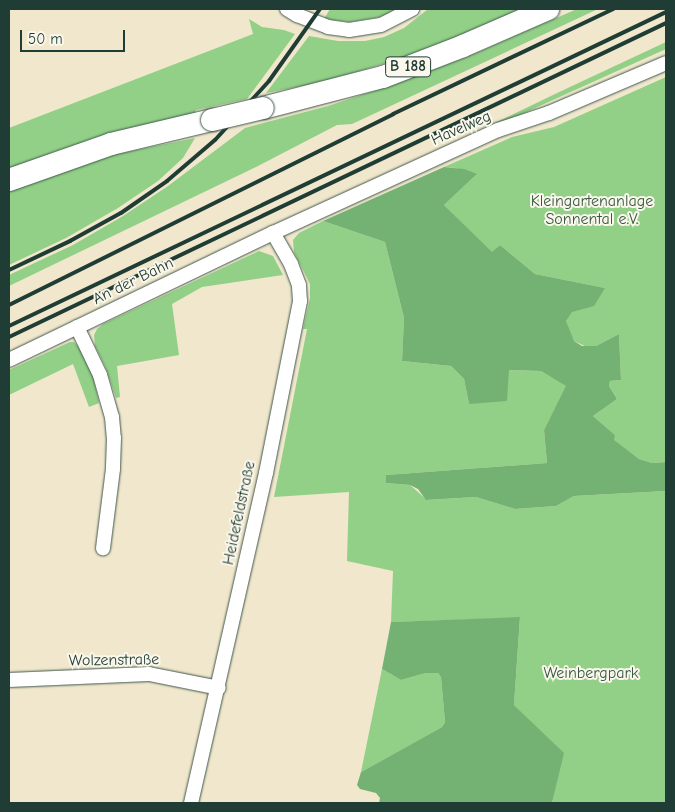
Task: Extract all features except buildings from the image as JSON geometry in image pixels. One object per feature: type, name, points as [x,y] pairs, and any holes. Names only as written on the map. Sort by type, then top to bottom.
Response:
[{"type":"main road","name":"B 188","points":[[9,180],[111,144],[328,93],[383,76],[463,46],[548,9]]},
{"type":"street","points":[[287,9],[328,27],[363,29],[381,25],[412,9]]},
{"type":"street","name":"Havelweg","points":[[273,233],[498,130],[549,113],[666,63]]},
{"type":"street","name":"An der Bahn","points":[[9,360],[273,233]]},
{"type":"street","name":"Heidefeldstraße","points":[[192,803],[272,446],[300,301],[299,285],[291,264],[273,233]]},
{"type":"street","points":[[77,327],[100,375],[112,417],[113,469],[103,548]]},
{"type":"street","name":"Wolzenstraße","points":[[9,680],[150,674],[219,688]]},
{"type":"green space","points":[[330,9],[399,9],[380,17],[350,22],[324,19]]},
{"type":"green space","points":[[428,9],[524,9],[434,47],[379,65],[303,88],[302,86],[266,93],[309,36],[338,41],[365,41],[384,37],[404,28]]},
{"type":"green space","points":[[577,9],[598,9],[352,124],[337,125],[258,166],[9,286],[9,275],[73,245],[123,216],[168,186],[245,128],[328,106],[380,89],[467,57]]},
{"type":"green space","points":[[249,19],[262,27],[284,30],[295,34],[247,99],[196,110],[195,113],[109,135],[54,152],[9,170],[9,128],[253,34]]},
{"type":"green space","points":[[666,42],[666,49],[398,170],[555,94]]},
{"type":"green space","name":"Kleingartenanlage Sonnental e.V.","points":[[666,77],[666,462],[652,463],[639,459],[613,440],[615,435],[593,416],[617,399],[609,386],[610,381],[621,380],[619,334],[596,346],[587,347],[574,341],[568,330],[566,321],[569,314],[605,288],[535,274],[500,245],[492,253],[444,205],[476,175],[456,168],[444,167],[512,137],[554,127]]},
{"type":"green space","points":[[195,138],[183,158],[158,181],[118,208],[66,238],[9,265],[9,190],[112,155]]},
{"type":"green space","points":[[444,167],[464,169],[477,174],[444,205],[492,252],[500,245],[535,274],[605,288],[594,306],[572,312],[566,321],[574,341],[582,346],[596,346],[619,334],[621,380],[610,381],[609,386],[617,399],[593,416],[615,435],[614,440],[639,459],[652,463],[666,462],[666,491],[574,496],[556,506],[515,509],[476,497],[426,500],[418,489],[410,485],[386,483],[386,475],[547,463],[544,430],[566,386],[541,371],[509,370],[507,401],[469,404],[464,379],[451,366],[402,361],[404,318],[385,242],[323,221]]},
{"type":"green space","name":"Weinbergpark","points":[[323,221],[385,242],[404,318],[402,361],[451,366],[464,379],[469,404],[508,370],[541,371],[567,386],[544,430],[547,463],[386,475],[386,483],[410,485],[427,500],[476,497],[515,509],[556,506],[574,496],[666,491],[666,803],[552,803],[563,753],[514,705],[520,618],[391,622],[393,571],[347,561],[349,492],[274,497],[307,329],[303,329],[310,298],[310,284],[294,252],[293,240],[299,233]]},
{"type":"green space","points":[[259,251],[273,256],[283,275],[202,287],[172,304],[179,355],[117,366],[120,397],[116,398],[106,368],[95,346],[94,335],[97,329],[103,324]]},
{"type":"green space","points":[[70,342],[74,342],[83,352],[93,375],[99,403],[89,407],[73,364],[9,395],[9,370]]},
{"type":"green space","points":[[520,617],[514,705],[564,753],[552,803],[379,803],[380,798],[376,793],[360,789],[357,785],[361,772],[442,727],[445,722],[441,677],[438,673],[426,673],[401,680],[382,669],[391,622]]},
{"type":"green space","points":[[382,669],[401,680],[426,673],[438,673],[441,677],[445,722],[442,727],[361,772]]},
{"type":"railway","points":[[9,270],[70,241],[121,213],[167,181],[215,140],[269,81],[320,9]]},
{"type":"railway","points":[[9,305],[393,114],[613,9]]},
{"type":"railway","points":[[9,326],[666,12]]},
{"type":"railway","points":[[9,337],[666,23]]}]
